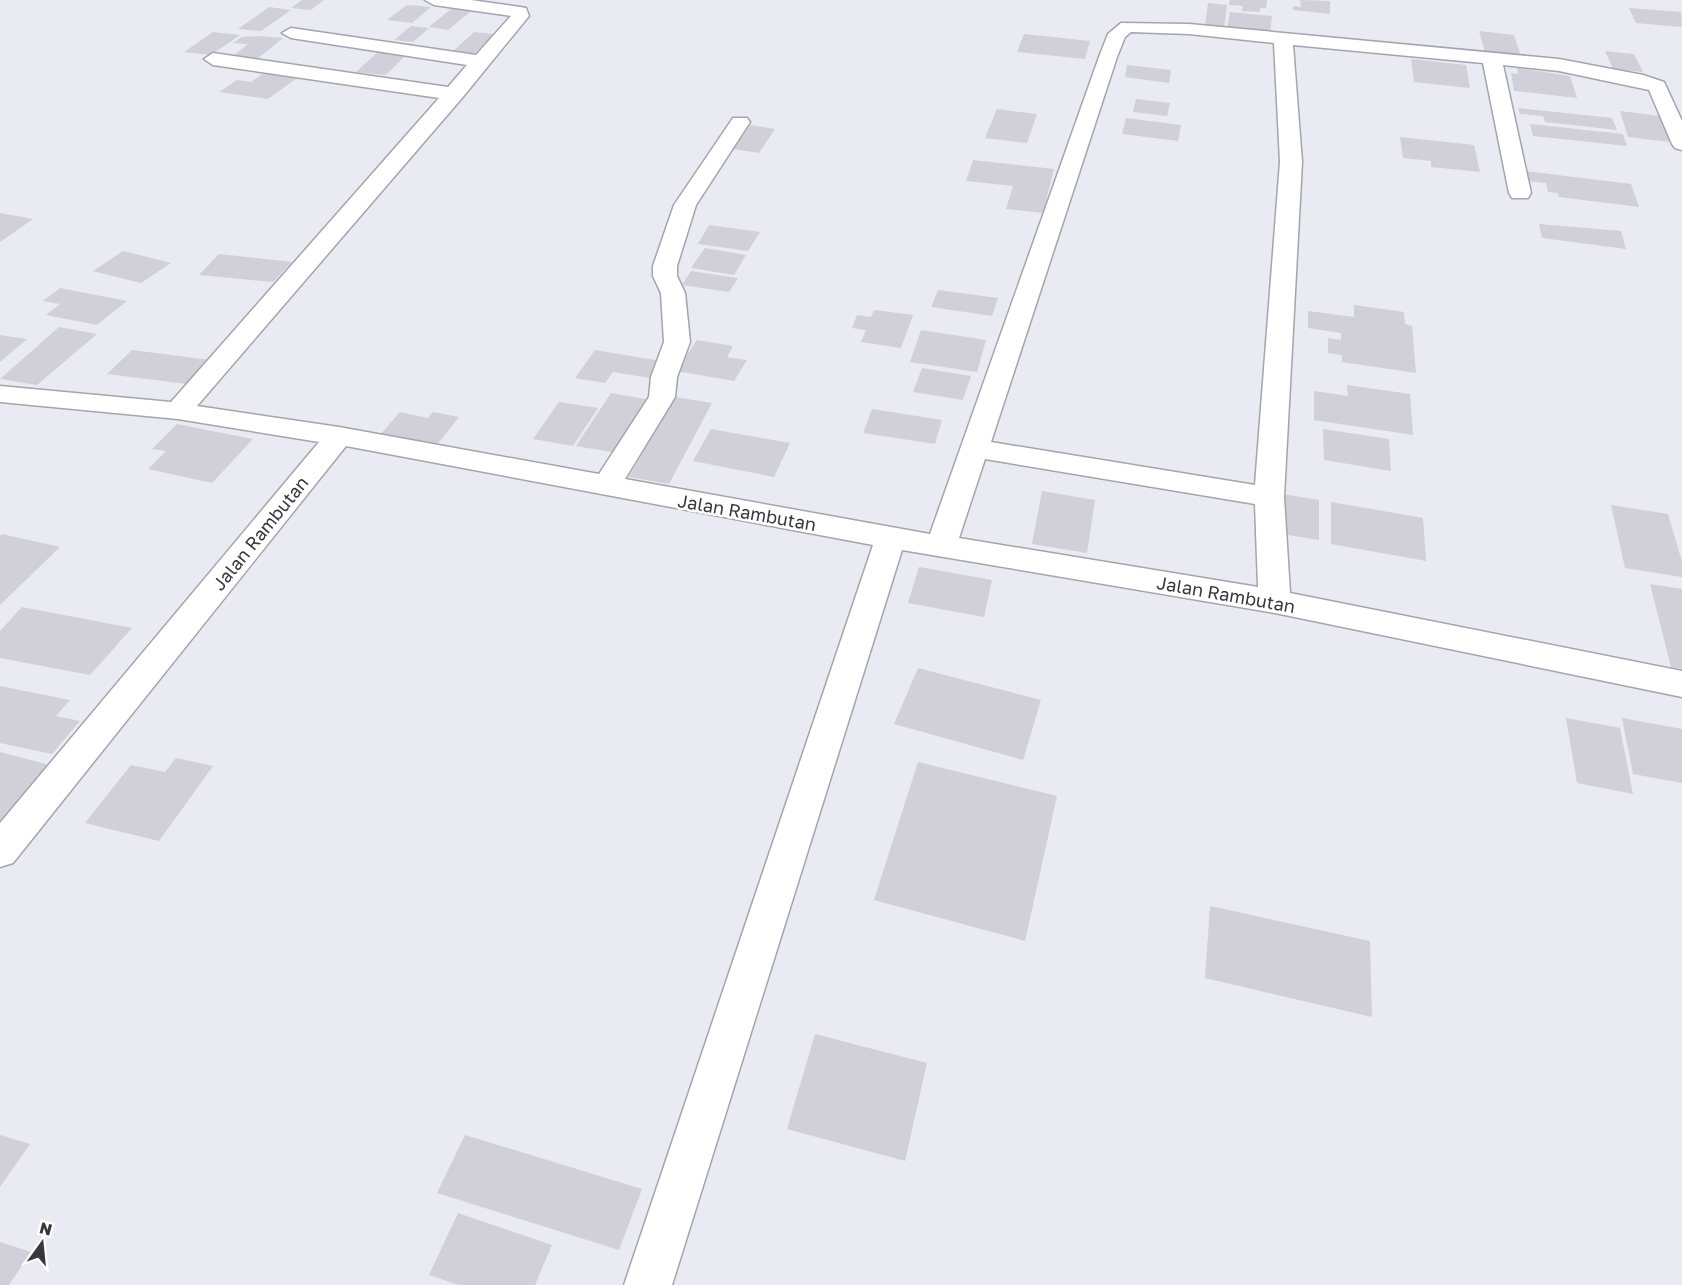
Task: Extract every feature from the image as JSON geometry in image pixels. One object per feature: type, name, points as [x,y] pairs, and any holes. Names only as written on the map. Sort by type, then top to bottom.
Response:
[{"type":"street","points":[[178,411],[455,94],[520,16],[520,12],[434,0]]},
{"type":"street","points":[[941,546],[1117,34],[1127,27],[1147,26],[1492,59],[1606,73],[1657,86],[1682,144]]},
{"type":"street","points":[[291,33],[482,62]]},
{"type":"street","points":[[1275,602],[1269,497],[1291,162],[1283,39]]},
{"type":"street","points":[[213,59],[455,94]]},
{"type":"street","points":[[1492,59],[1520,193]]},
{"type":"street","points":[[606,486],[662,397],[664,376],[677,342],[673,292],[665,276],[665,266],[685,205],[740,122]]},
{"type":"street","points":[[0,394],[178,411],[339,436]]},
{"type":"street","name":"Jalan Rambutan","points":[[0,851],[339,436],[891,538],[1275,602],[1682,684]]},
{"type":"street","points":[[975,448],[1269,497]]},
{"type":"street","points":[[648,1285],[891,538]]},
{"type":"building","points":[[302,0],[324,0],[311,10],[291,8]]},
{"type":"building","points":[[1230,0],[1267,0],[1266,8],[1260,8],[1260,12],[1242,11],[1243,6],[1229,5]]},
{"type":"building","points":[[1300,0],[1330,1],[1330,14],[1293,10],[1293,6],[1301,7]]},
{"type":"building","points":[[1208,3],[1227,5],[1224,28],[1205,26]]},
{"type":"building","points":[[407,5],[431,7],[412,23],[387,20]]},
{"type":"building","points":[[269,7],[291,10],[261,31],[238,29]]},
{"type":"building","points":[[1629,8],[1681,12],[1682,27],[1636,23]]},
{"type":"building","points":[[451,9],[471,11],[448,30],[429,27]]},
{"type":"building","points":[[1230,12],[1272,16],[1270,33],[1227,29]]},
{"type":"building","points":[[411,26],[429,28],[413,42],[394,40]]},
{"type":"building","points":[[1479,31],[1514,35],[1522,60],[1486,56]]},
{"type":"building","points":[[213,32],[240,35],[211,55],[184,52]]},
{"type":"building","points":[[474,32],[494,34],[472,56],[450,54]]},
{"type":"building","points":[[1024,34],[1090,41],[1085,59],[1017,52]]},
{"type":"building","points":[[242,37],[283,38],[257,59],[232,57],[248,44],[233,43]]},
{"type":"building","points":[[380,50],[408,53],[386,75],[356,72]]},
{"type":"building","points":[[1605,51],[1634,54],[1643,72],[1613,69]]},
{"type":"building","points":[[1411,59],[1466,65],[1470,88],[1414,82]]},
{"type":"building","points":[[1127,65],[1171,70],[1169,83],[1125,77]]},
{"type":"building","points":[[1517,68],[1570,76],[1577,98],[1514,91],[1511,73],[1518,74]]},
{"type":"building","points":[[264,73],[297,78],[268,99],[219,92],[237,80],[251,82]]},
{"type":"building","points":[[1136,99],[1170,103],[1167,116],[1133,112]]},
{"type":"building","points":[[1518,108],[1612,118],[1617,130],[1545,122],[1543,116],[1520,114]]},
{"type":"building","points":[[997,109],[1037,114],[1027,143],[985,138]]},
{"type":"building","points":[[1620,111],[1660,116],[1670,142],[1628,137]]},
{"type":"building","points":[[1126,118],[1181,125],[1178,141],[1122,134]]},
{"type":"building","points":[[1530,124],[1623,134],[1627,146],[1533,136]]},
{"type":"building","points":[[750,125],[775,129],[759,153],[733,149]]},
{"type":"building","points":[[1400,137],[1474,145],[1480,172],[1431,167],[1431,161],[1403,158]]},
{"type":"building","points":[[973,160],[1054,169],[1043,213],[1006,209],[1013,186],[966,181]]},
{"type":"building","points":[[1525,171],[1631,184],[1639,207],[1559,197],[1558,193],[1548,192],[1546,183],[1527,181]]},
{"type":"building","points":[[0,213],[33,219],[0,242]]},
{"type":"building","points":[[1539,224],[1621,231],[1626,249],[1542,238]]},
{"type":"building","points":[[709,225],[760,232],[748,251],[698,244]]},
{"type":"building","points":[[705,248],[746,255],[734,275],[691,268]]},
{"type":"building","points":[[123,251],[171,263],[141,283],[93,271]]},
{"type":"building","points":[[219,254],[292,262],[273,282],[199,275]]},
{"type":"building","points":[[691,271],[738,278],[729,292],[682,285]]},
{"type":"building","points":[[60,288],[127,301],[97,325],[46,315],[60,304],[43,301]]},
{"type":"building","points":[[938,290],[998,298],[992,316],[931,307]]},
{"type":"building","points":[[1354,305],[1404,312],[1405,324],[1412,326],[1416,373],[1342,362],[1342,355],[1328,353],[1328,338],[1341,340],[1341,333],[1308,328],[1308,311],[1354,317]]},
{"type":"building","points":[[874,310],[913,315],[901,348],[861,342],[866,330],[852,328],[857,315],[871,317]]},
{"type":"building","points":[[59,327],[97,334],[37,385],[0,379]]},
{"type":"building","points":[[921,330],[986,340],[977,372],[910,362]]},
{"type":"building","points":[[0,335],[27,339],[0,362]]},
{"type":"building","points":[[697,340],[733,346],[727,357],[747,360],[734,381],[676,371]]},
{"type":"building","points":[[132,350],[210,360],[187,384],[107,374]]},
{"type":"building","points":[[595,350],[661,361],[650,378],[613,372],[605,383],[575,378]]},
{"type":"building","points":[[922,368],[971,376],[963,400],[913,392]]},
{"type":"building","points":[[1347,385],[1410,394],[1413,435],[1314,420],[1314,391],[1348,396]]},
{"type":"building","points":[[611,393],[656,401],[623,454],[576,446]]},
{"type":"building","points":[[675,397],[712,403],[669,484],[629,477]]},
{"type":"building","points":[[559,402],[598,408],[573,446],[533,439]]},
{"type":"building","points":[[872,409],[942,420],[935,444],[863,433]]},
{"type":"building","points":[[400,412],[428,418],[433,412],[459,417],[435,447],[380,435]]},
{"type":"building","points":[[177,424],[253,439],[212,483],[148,469],[166,451],[152,449]]},
{"type":"building","points":[[711,429],[790,443],[774,477],[693,461]]},
{"type":"building","points":[[1323,429],[1389,439],[1391,471],[1324,460]]},
{"type":"building","points":[[1042,491],[1095,500],[1087,553],[1032,544]]},
{"type":"building","points":[[1283,494],[1319,500],[1319,540],[1282,534]]},
{"type":"building","points":[[1331,502],[1423,518],[1426,561],[1331,544]]},
{"type":"building","points":[[1611,505],[1668,514],[1682,562],[1682,577],[1625,568]]},
{"type":"building","points":[[2,534],[60,547],[0,605],[0,536]]},
{"type":"building","points":[[919,567],[992,580],[984,617],[908,603]]},
{"type":"building","points":[[1650,584],[1682,589],[1682,669],[1671,667]]},
{"type":"building","points":[[22,607],[132,628],[90,675],[0,658],[0,631]]},
{"type":"building","points":[[918,668],[1041,700],[1023,760],[894,724]]},
{"type":"building","points":[[0,686],[70,700],[56,716],[80,721],[52,754],[0,743]]},
{"type":"building","points":[[1566,718],[1620,728],[1633,794],[1577,783]]},
{"type":"building","points":[[1622,718],[1682,729],[1682,783],[1633,774]]},
{"type":"building","points":[[0,752],[57,767],[0,826]]},
{"type":"building","points":[[176,758],[213,766],[159,841],[85,823],[131,765],[165,772]]},
{"type":"building","points":[[918,762],[1057,796],[1025,941],[874,900]]},
{"type":"building","points":[[1210,906],[1370,941],[1372,1017],[1205,978]]},
{"type":"building","points":[[815,1034],[927,1063],[905,1161],[787,1129]]},
{"type":"building","points":[[0,1135],[30,1144],[0,1187]]},
{"type":"building","points":[[465,1135],[642,1189],[619,1250],[437,1193]]},
{"type":"building","points":[[458,1213],[552,1245],[535,1285],[459,1285],[429,1275]]},
{"type":"building","points":[[0,1242],[31,1252],[9,1285],[0,1285]]}]
